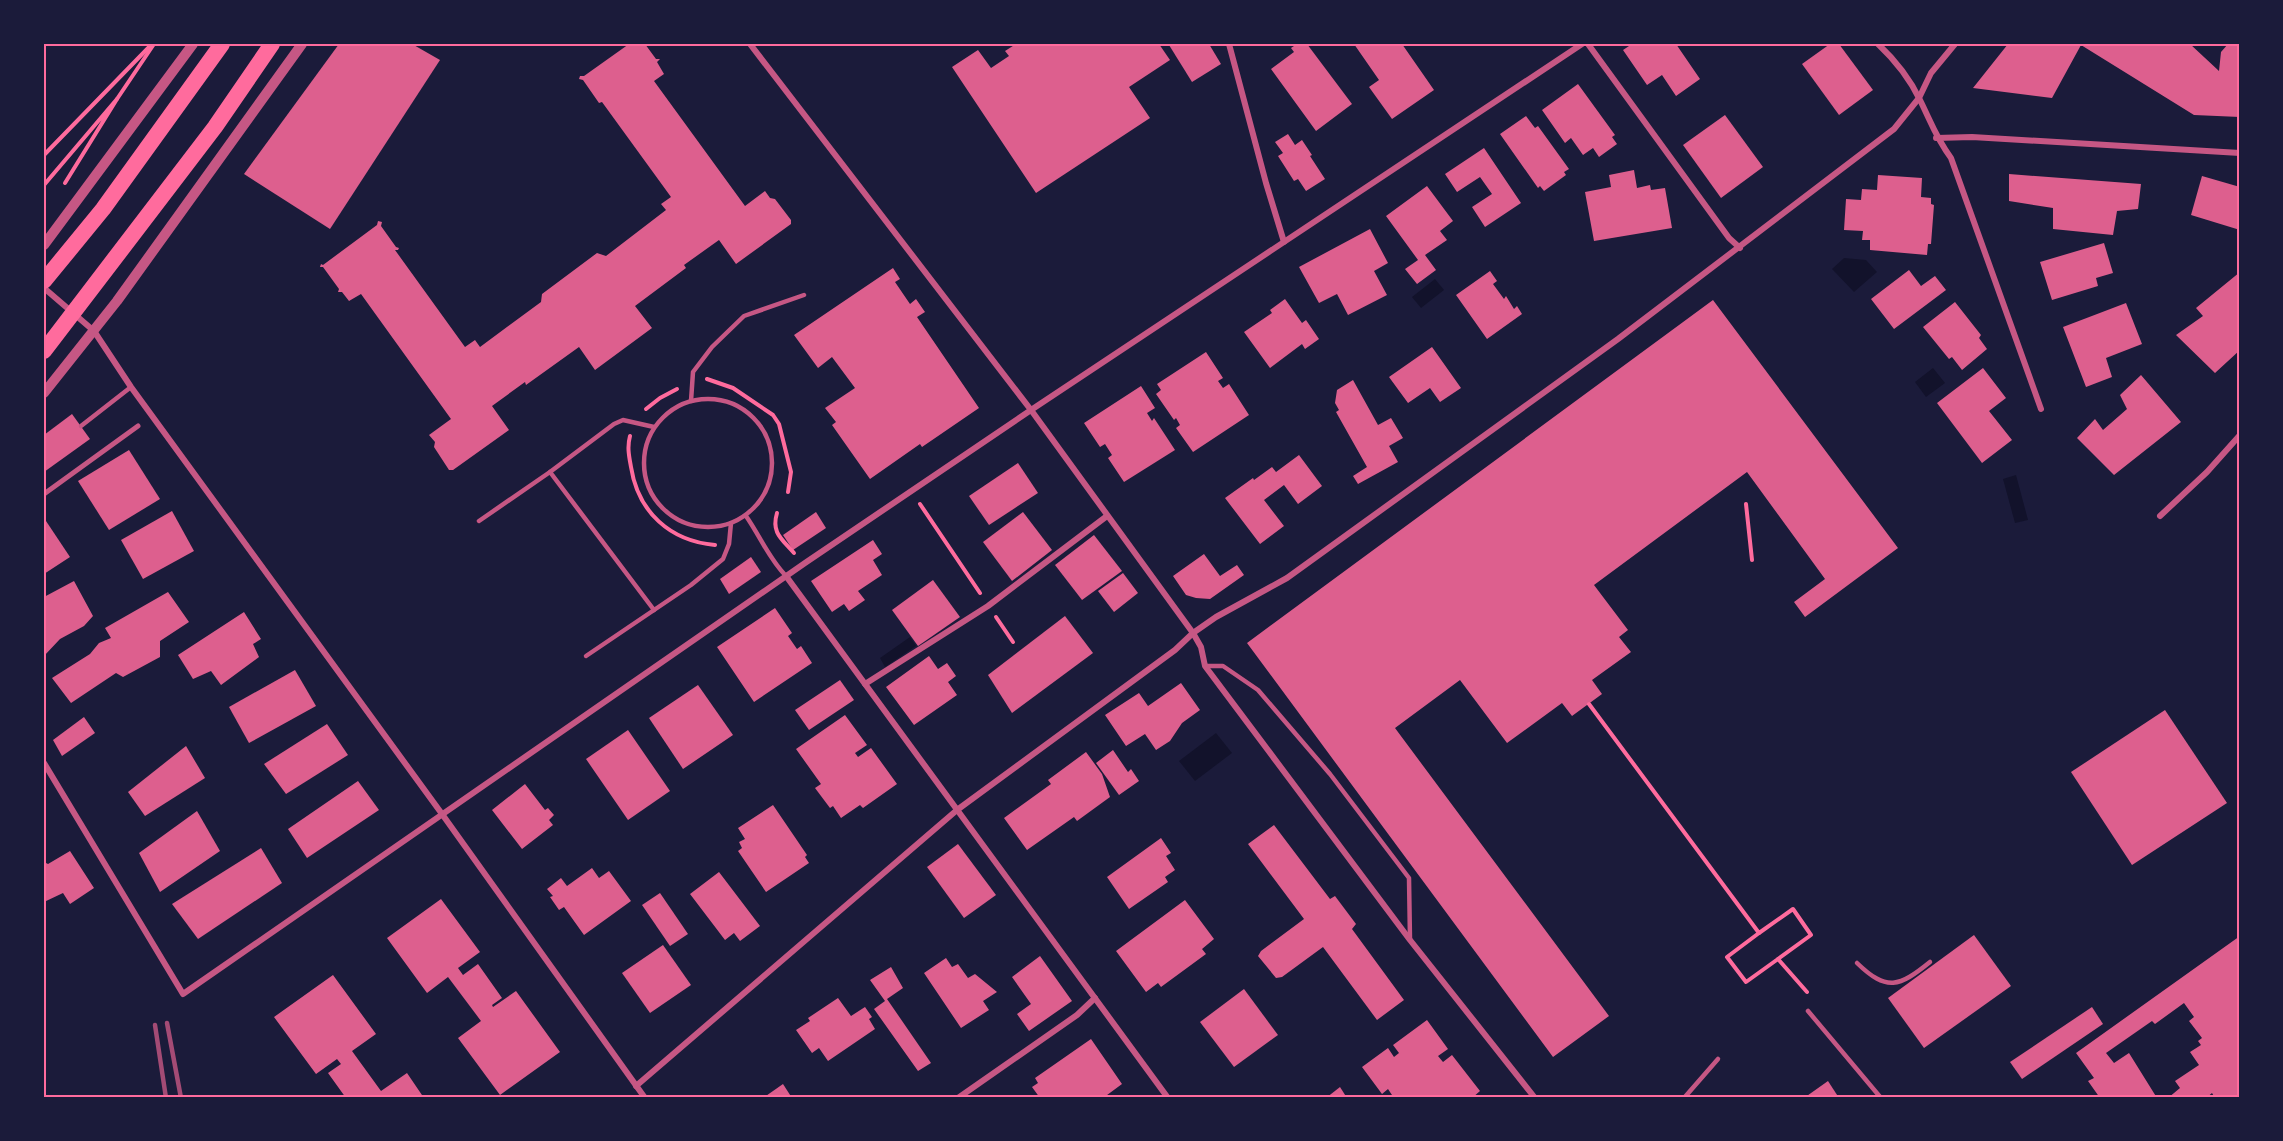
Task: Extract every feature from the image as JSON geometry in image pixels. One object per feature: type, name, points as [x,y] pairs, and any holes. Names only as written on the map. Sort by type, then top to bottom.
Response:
[{"type":"highway","points":[[44,281],[103,209],[222,44]]},
{"type":"highway","points":[[44,351],[215,127],[272,44]]},
{"type":"street","points":[[44,245],[193,44]]},
{"type":"street","points":[[44,393],[94,331],[201,187],[302,44]]},
{"type":"street","points":[[750,44],[1031,410],[1193,633],[1201,647],[1205,666],[1410,940],[1535,1098]]},
{"type":"street","points":[[1229,44],[1284,242]]},
{"type":"street","points":[[44,763],[183,994],[786,576],[1031,410],[1582,44]]},
{"type":"street","points":[[1588,44],[1729,238],[1740,248]]},
{"type":"street","points":[[1878,44],[1897,63],[1919,98],[1936,138],[1952,158],[2041,410]]},
{"type":"street","points":[[636,1086],[957,810],[1175,650],[1193,633],[1216,617],[1287,578],[1609,346],[1894,129],[1919,98],[1931,73],[1955,44]]},
{"type":"street","points":[[1936,138],[1972,137],[2240,153]]},
{"type":"street","points":[[44,288],[94,331],[131,387],[442,814],[645,1098]]},
{"type":"street","points":[[44,494],[138,426]]},
{"type":"street","points":[[2160,516],[2207,472],[2240,435]]},
{"type":"street","points":[[865,684],[988,606],[1107,516]]},
{"type":"street","points":[[786,576],[1168,1098]]},
{"type":"street","points":[[958,1098],[1077,1015],[1095,998]]},
{"type":"lane","points":[[691,401],[693,372],[712,346],[744,316],[804,295]]},
{"type":"lane","points":[[81,426],[131,387]]},
{"type":"lane","points":[[713,399],[735,405],[753,417],[766,436],[772,457],[770,479],[761,499],[746,516],[731,523],[708,528],[685,524],[665,512],[651,494],[643,472],[644,448],[654,427],[670,411],[691,401],[713,399]]},
{"type":"lane","points":[[479,520],[550,472],[614,424],[623,420],[654,427]]},
{"type":"lane","points":[[550,472],[654,610]]},
{"type":"lane","points":[[746,516],[762,537],[773,563],[786,576]]},
{"type":"lane","points":[[586,656],[692,585],[723,559],[729,544],[731,523]]},
{"type":"lane","points":[[1205,666],[1223,666],[1258,690],[1330,774],[1409,878],[1410,940]]},
{"type":"lane","points":[[1857,963],[1878,981],[1889,983],[1902,981],[1930,962]]},
{"type":"lane","points":[[1808,1011],[1881,1098]]},
{"type":"lane","points":[[1684,1098],[1718,1059]]},
{"type":"path","points":[[64,186],[153,44]]},
{"type":"path","points":[[44,155],[153,44]]},
{"type":"path","points":[[44,185],[117,99]]},
{"type":"path","points":[[700,381],[708,379],[733,388],[772,415],[779,424],[791,472],[788,492]]},
{"type":"path","points":[[638,416],[660,398],[684,386]]},
{"type":"path","points":[[632,429],[627,445],[633,483],[654,519],[669,531],[700,544],[716,545]]},
{"type":"path","points":[[920,504],[1013,642]]},
{"type":"path","points":[[1746,504],[1752,560]]},
{"type":"path","points":[[777,513],[775,529],[796,555]]},
{"type":"path","points":[[1589,704],[1759,933]]},
{"type":"path","points":[[1793,909],[1811,935],[1778,959],[1746,982],[1727,957],[1793,909]]},
{"type":"path","points":[[1778,959],[1807,992]]},
{"type":"shaded area","points":[[1844,258],[1866,260],[1877,272],[1854,292],[1832,269]]},
{"type":"shaded area","points":[[1435,279],[1444,290],[1421,308],[1412,297]]},
{"type":"shaded area","points":[[1933,368],[1945,383],[1926,397],[1915,382]]},
{"type":"shaded area","points":[[2016,475],[2028,520],[2015,523],[2003,479]]},
{"type":"shaded area","points":[[910,637],[916,646],[885,667],[880,658]]},
{"type":"shaded area","points":[[1216,733],[1232,753],[1195,781],[1179,761]]},
{"type":"building","points":[[339,44],[412,44],[440,60],[330,229],[244,174]]},
{"type":"building","points":[[629,44],[645,44],[656,59],[660,59],[657,62],[664,74],[654,81],[745,206],[765,191],[770,198],[775,199],[791,220],[791,224],[736,264],[719,240],[684,265],[686,268],[635,306],[652,328],[595,370],[579,347],[526,385],[525,382],[492,406],[509,430],[453,470],[449,470],[429,435],[451,419],[361,294],[349,301],[342,292],[338,292],[339,289],[323,267],[320,267],[321,264],[323,265],[377,225],[378,221],[382,222],[381,226],[399,248],[395,250],[465,347],[475,340],[480,347],[541,302],[542,294],[597,253],[606,256],[666,210],[661,204],[671,197],[602,102],[599,103],[583,80],[579,79],[580,76],[584,76]]},
{"type":"building","points":[[1016,44],[1159,44],[1170,60],[1129,87],[1150,118],[1036,193],[952,67],[978,50],[991,68],[1009,56],[1005,51]]},
{"type":"building","points":[[1209,44],[1221,64],[1192,82],[1169,45]]},
{"type":"building","points":[[1297,44],[1307,44],[1352,104],[1316,131],[1271,69],[1294,52],[1291,48]]},
{"type":"building","points":[[1354,44],[1402,44],[1434,90],[1392,119],[1369,87],[1379,80]]},
{"type":"building","points":[[1632,44],[1676,44],[1700,79],[1676,96],[1662,75],[1647,85],[1623,50]]},
{"type":"building","points":[[1830,44],[1839,44],[1873,90],[1839,115],[1802,64]]},
{"type":"building","points":[[2008,44],[2190,44],[2219,71],[2221,52],[2228,44],[2240,44],[2240,117],[2194,115],[2081,45],[2052,98],[1973,88]]},
{"type":"building","points":[[1578,84],[1615,135],[1612,137],[1617,144],[1599,157],[1593,148],[1583,155],[1571,138],[1565,143],[1542,110]]},
{"type":"building","points":[[1725,115],[1763,167],[1721,198],[1683,145]]},
{"type":"building","points":[[1526,116],[1535,128],[1538,126],[1569,169],[1564,172],[1566,175],[1544,191],[1540,186],[1538,188],[1500,134]]},
{"type":"building","points":[[1288,134],[1295,145],[1302,140],[1325,179],[1306,191],[1298,179],[1294,181],[1278,156],[1283,153],[1275,142]]},
{"type":"building","points":[[1484,148],[1521,203],[1485,227],[1472,207],[1492,194],[1480,177],[1457,192],[1445,174]]},
{"type":"building","points":[[1634,170],[1637,188],[1650,185],[1651,190],[1665,188],[1672,228],[1594,241],[1585,192],[1611,187],[1609,175]]},
{"type":"building","points":[[2009,174],[2141,184],[2138,209],[2117,211],[2113,235],[2053,229],[2053,208],[2009,201]]},
{"type":"building","points":[[1878,175],[1922,178],[1921,197],[1931,198],[1931,204],[1934,205],[1931,244],[1928,244],[1927,255],[1870,250],[1870,240],[1862,240],[1863,231],[1844,230],[1846,199],[1861,200],[1862,189],[1877,190]]},
{"type":"building","points":[[2202,176],[2240,187],[2240,230],[2191,215]]},
{"type":"building","points":[[1427,186],[1453,221],[1440,231],[1447,240],[1425,255],[1436,270],[1417,284],[1405,269],[1418,260],[1386,216]]},
{"type":"building","points":[[1370,229],[1388,263],[1374,271],[1387,295],[1348,315],[1337,294],[1319,303],[1299,267]]},
{"type":"building","points":[[2104,243],[2113,273],[2096,278],[2098,286],[2052,300],[2040,262]]},
{"type":"building","points":[[893,268],[900,279],[895,282],[910,304],[916,299],[925,312],[917,317],[979,408],[922,447],[920,444],[870,479],[832,425],[836,422],[825,408],[855,388],[832,357],[818,368],[794,335]]},
{"type":"building","points":[[1909,270],[1921,286],[1935,276],[1946,290],[1894,329],[1871,299]]},
{"type":"building","points":[[1490,271],[1497,281],[1493,284],[1504,299],[1506,296],[1514,309],[1517,306],[1522,314],[1487,339],[1456,295]]},
{"type":"building","points":[[2240,272],[2240,350],[2215,373],[2176,335],[2203,316],[2196,308]]},
{"type":"building","points":[[1285,299],[1302,323],[1306,320],[1319,339],[1305,349],[1302,344],[1270,368],[1244,332],[1272,313],[1270,310]]},
{"type":"building","points":[[1713,300],[1898,548],[1805,617],[1794,602],[1825,579],[1747,472],[1594,585],[1628,630],[1619,637],[1631,652],[1592,680],[1602,694],[1572,716],[1562,703],[1507,743],[1460,680],[1395,728],[1609,1016],[1553,1057],[1247,643]]},
{"type":"building","points":[[1955,302],[1981,335],[1979,338],[1987,349],[1962,370],[1952,357],[1949,359],[1923,327]]},
{"type":"building","points":[[2126,303],[2142,344],[2106,358],[2112,377],[2086,387],[2063,327]]},
{"type":"building","points":[[1432,347],[1461,388],[1440,402],[1430,388],[1408,403],[1389,377]]},
{"type":"building","points":[[1206,352],[1223,378],[1218,381],[1223,388],[1229,384],[1249,415],[1193,452],[1176,428],[1180,425],[1176,418],[1174,420],[1156,394],[1161,390],[1157,384]]},
{"type":"building","points":[[1983,368],[2006,398],[1989,411],[2012,440],[1982,463],[1937,403]]},
{"type":"building","points":[[2141,375],[2181,422],[2114,475],[2077,438],[2095,419],[2103,430],[2127,409],[2120,395]]},
{"type":"building","points":[[1353,380],[1378,425],[1391,418],[1403,438],[1389,446],[1398,462],[1358,484],[1353,476],[1367,467],[1336,412],[1339,410],[1335,403],[1337,390]]},
{"type":"building","points":[[1141,386],[1155,408],[1147,413],[1152,421],[1154,418],[1175,450],[1124,482],[1108,458],[1112,455],[1105,444],[1100,447],[1084,423]]},
{"type":"building","points":[[72,414],[90,439],[44,472],[44,435]]},
{"type":"building","points":[[129,450],[160,499],[109,530],[78,481]]},
{"type":"building","points":[[1299,455],[1322,486],[1298,504],[1284,485],[1264,500],[1284,526],[1260,544],[1225,498],[1253,478],[1254,480],[1272,467],[1276,472]]},
{"type":"building","points":[[1018,463],[1038,493],[989,525],[969,496]]},
{"type":"building","points":[[172,511],[194,551],[143,579],[121,540]]},
{"type":"building","points":[[816,512],[826,528],[793,550],[783,535]]},
{"type":"building","points":[[1023,512],[1052,550],[1012,581],[983,542]]},
{"type":"building","points":[[46,521],[70,557],[44,574],[44,522]]},
{"type":"building","points":[[1094,535],[1122,571],[1082,600],[1055,565]]},
{"type":"building","points":[[873,540],[882,554],[873,560],[882,575],[858,591],[865,600],[849,611],[844,604],[832,612],[811,581]]},
{"type":"building","points":[[1204,554],[1220,576],[1237,565],[1244,575],[1210,599],[1186,595],[1173,576]]},
{"type":"building","points":[[751,557],[761,572],[729,594],[720,579]]},
{"type":"building","points":[[1123,573],[1138,593],[1114,612],[1098,591]]},
{"type":"building","points":[[933,580],[960,617],[918,646],[892,610]]},
{"type":"building","points":[[74,581],[93,616],[84,626],[60,639],[44,656],[44,597]]},
{"type":"building","points":[[168,592],[189,622],[160,641],[160,657],[123,677],[116,673],[71,703],[52,678],[90,654],[99,643],[111,638],[105,628]]},
{"type":"building","points":[[775,608],[792,633],[788,636],[797,649],[801,646],[812,663],[754,702],[717,647]]},
{"type":"building","points":[[244,612],[261,639],[253,644],[259,657],[221,685],[211,671],[193,679],[178,655]]},
{"type":"building","points":[[1065,616],[1093,653],[1012,713],[988,675]]},
{"type":"building","points":[[929,656],[938,669],[947,663],[956,676],[948,682],[957,695],[914,725],[886,687]]},
{"type":"building","points":[[295,670],[316,706],[249,743],[229,707]]},
{"type":"building","points":[[840,680],[854,700],[809,730],[795,710]]},
{"type":"building","points":[[1181,683],[1200,710],[1182,723],[1170,741],[1156,750],[1145,734],[1126,746],[1105,715],[1139,693],[1148,706]]},
{"type":"building","points":[[698,685],[733,735],[683,769],[649,718]]},
{"type":"building","points":[[2165,710],[2227,803],[2132,865],[2071,772]]},
{"type":"building","points":[[845,715],[867,745],[855,753],[858,757],[871,748],[897,784],[863,808],[860,805],[841,818],[833,806],[830,808],[815,788],[821,784],[796,749]]},
{"type":"building","points":[[84,717],[95,733],[62,756],[53,740]]},
{"type":"building","points":[[327,724],[348,755],[286,794],[264,764]]},
{"type":"building","points":[[628,730],[670,791],[628,820],[586,759]]},
{"type":"building","points":[[186,746],[205,778],[145,816],[128,792]]},
{"type":"building","points":[[1113,750],[1128,772],[1131,769],[1139,781],[1119,795],[1096,763]]},
{"type":"building","points":[[1086,752],[1102,774],[1110,797],[1077,821],[1074,817],[1027,850],[1004,818],[1051,784],[1048,780]]},
{"type":"building","points":[[358,781],[379,810],[307,858],[288,829]]},
{"type":"building","points":[[525,784],[545,810],[548,808],[554,815],[549,820],[553,825],[522,849],[492,810]]},
{"type":"building","points":[[773,805],[807,855],[805,857],[809,863],[766,892],[738,851],[742,848],[739,842],[745,839],[738,828]]},
{"type":"building","points":[[197,811],[220,851],[160,892],[139,853]]},
{"type":"building","points":[[1274,825],[1330,899],[1335,896],[1356,924],[1352,929],[1404,1000],[1377,1020],[1323,947],[1282,977],[1276,978],[1258,956],[1261,951],[1304,919],[1248,844]]},
{"type":"building","points":[[1161,838],[1171,853],[1166,856],[1175,870],[1165,877],[1168,882],[1129,909],[1107,877]]},
{"type":"building","points":[[958,844],[996,895],[964,918],[927,867]]},
{"type":"building","points":[[261,848],[282,883],[198,939],[172,904]]},
{"type":"building","points":[[70,851],[94,888],[70,904],[63,893],[44,902],[44,862],[48,864]]},
{"type":"building","points":[[592,868],[599,878],[609,871],[631,901],[584,935],[564,907],[559,910],[547,889],[561,878],[567,886]]},
{"type":"building","points":[[719,872],[760,926],[740,941],[734,933],[725,940],[690,894]]},
{"type":"building","points":[[660,893],[688,934],[670,946],[642,905]]},
{"type":"building","points":[[441,899],[480,952],[458,968],[463,975],[478,964],[502,998],[492,1005],[493,1007],[516,991],[560,1052],[500,1095],[458,1038],[481,1021],[448,977],[427,993],[387,938]]},
{"type":"building","points":[[1185,900],[1214,939],[1202,949],[1206,954],[1161,987],[1158,983],[1146,992],[1116,951]]},
{"type":"building","points":[[1974,935],[2011,986],[1924,1048],[1888,998]]},
{"type":"building","points":[[2240,936],[2240,1096],[2215,1098],[2212,1093],[2206,1098],[2168,1098],[2180,1088],[2175,1081],[2199,1065],[2190,1052],[2201,1045],[2198,1041],[2202,1038],[2189,1021],[2194,1017],[2184,1003],[2155,1024],[2152,1021],[2106,1053],[2114,1063],[2129,1053],[2157,1098],[2100,1098],[2088,1081],[2094,1078],[2076,1053]]},
{"type":"building","points":[[663,945],[691,985],[650,1013],[622,973]]},
{"type":"building","points":[[1040,956],[1072,1001],[1029,1031],[1017,1014],[1031,1004],[1012,977]]},
{"type":"building","points":[[946,958],[952,967],[958,964],[968,978],[975,974],[997,992],[983,1001],[989,1010],[961,1028],[924,973]]},
{"type":"building","points":[[891,967],[903,988],[887,999],[931,1063],[918,1071],[874,1009],[885,1001],[870,980]]},
{"type":"building","points":[[333,975],[376,1034],[352,1051],[381,1091],[407,1073],[424,1098],[346,1098],[328,1073],[341,1064],[337,1059],[316,1074],[274,1017]]},
{"type":"building","points":[[1244,989],[1278,1035],[1234,1067],[1200,1022]]},
{"type":"building","points":[[838,998],[851,1016],[865,1007],[872,1017],[869,1019],[875,1029],[828,1061],[819,1048],[812,1053],[796,1030],[810,1021],[808,1018]]},
{"type":"building","points":[[2092,1007],[2103,1024],[2022,1079],[2010,1062]]},
{"type":"building","points":[[1427,1020],[1448,1049],[1438,1056],[1443,1062],[1452,1055],[1480,1091],[1472,1098],[1394,1098],[1388,1089],[1382,1094],[1362,1067],[1388,1048],[1394,1057],[1399,1053],[1393,1045]]},
{"type":"building","points":[[1091,1039],[1122,1084],[1103,1098],[1040,1098],[1032,1087],[1038,1083],[1035,1078]]},
{"type":"building","points":[[1828,1081],[1839,1098],[1804,1098]]},
{"type":"building","points":[[783,1084],[792,1098],[763,1098]]},
{"type":"building","points":[[1340,1087],[1347,1098],[1326,1098]]},
{"type":"railway","points":[[167,1023],[181,1098]]},
{"type":"railway","points":[[155,1025],[166,1098]]}]
